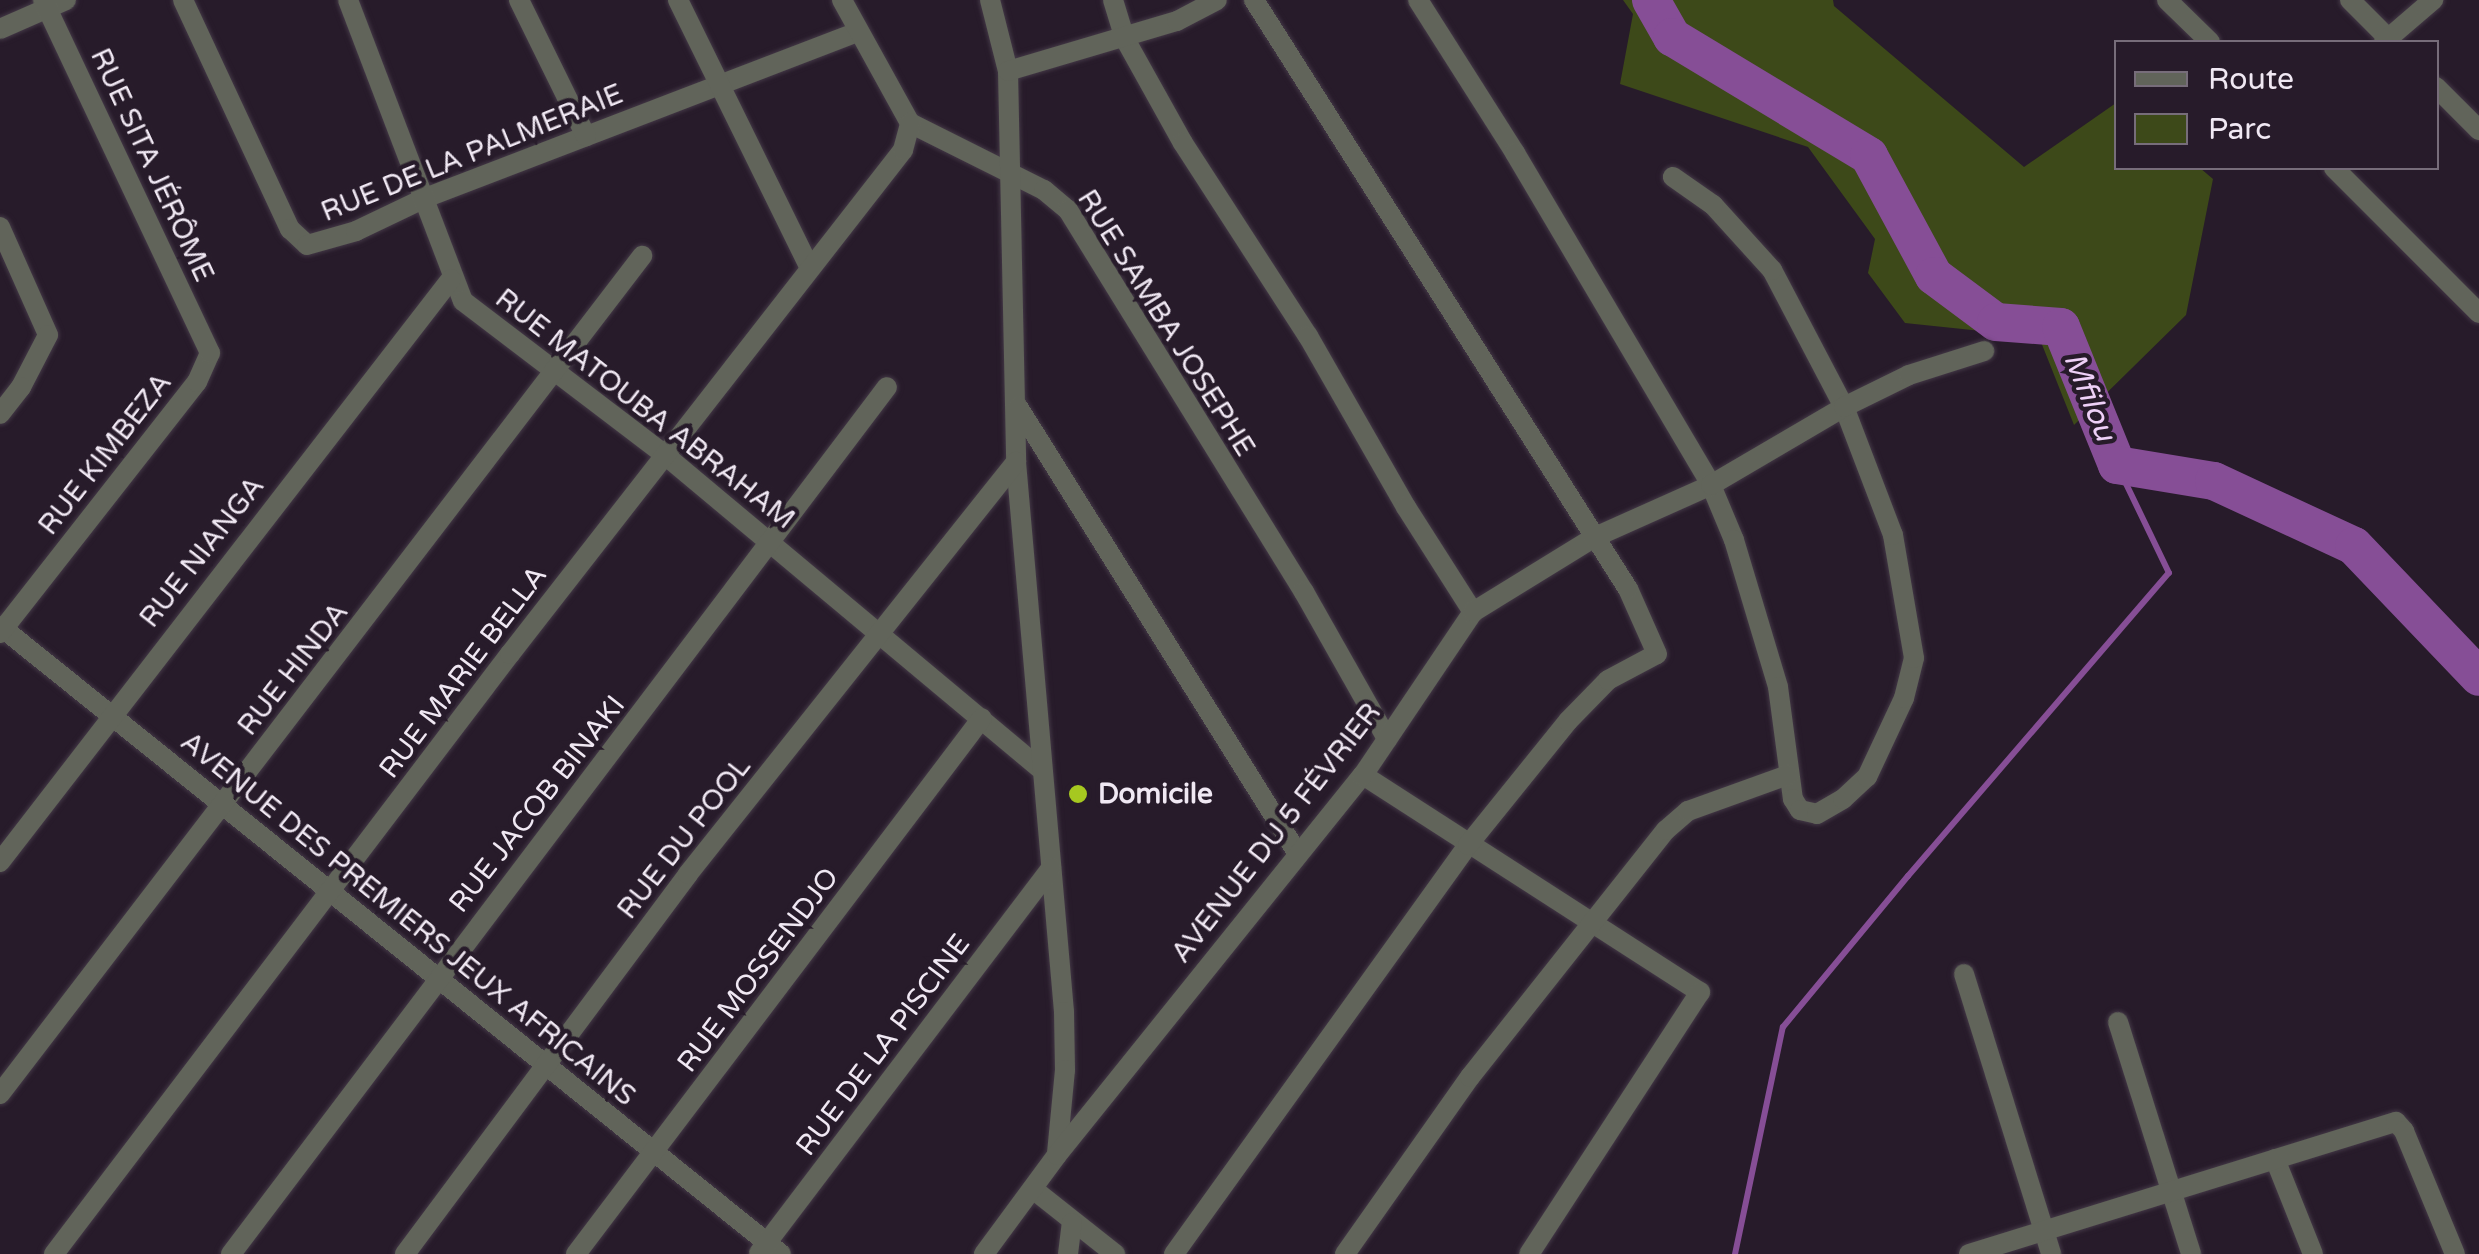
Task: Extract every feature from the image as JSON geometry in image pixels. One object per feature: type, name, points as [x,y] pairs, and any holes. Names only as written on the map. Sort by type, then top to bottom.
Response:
[{"type":"street","name":"RUE DE LA PALMERAIE","points":[[183,0],[298,240],[306,245],[329,241],[424,198],[858,32]]},
{"type":"street","name":"RUE MATOUBA ABRAHAM","points":[[348,0],[463,301],[665,455],[1040,768]]},
{"type":"street","points":[[519,0],[586,136]]},
{"type":"street","points":[[678,0],[809,266]]},
{"type":"street","points":[[842,0],[910,123]]},
{"type":"street","points":[[990,0],[1008,71],[1018,407],[1016,462],[1065,1070],[1057,1155]]},
{"type":"street","points":[[1113,0],[1124,38],[1183,143],[1308,336],[1406,507],[1473,612]]},
{"type":"street","points":[[1008,71],[1178,21],[1218,0]]},
{"type":"street","points":[[1174,1254],[1468,845],[1568,721],[1608,680],[1657,654],[1628,588],[1254,0]]},
{"type":"street","points":[[1418,0],[1515,153],[1711,485],[1734,540],[1778,687],[1788,774],[1800,810],[1817,814],[1843,799],[1867,777],[1904,698],[1914,658],[1892,535],[1844,407],[1772,270],[1713,204],[1674,177]]},
{"type":"street","points":[[2168,0],[2208,40]]},
{"type":"street","points":[[2350,0],[2387,40]]},
{"type":"street","points":[[2389,40],[2434,0]]},
{"type":"street","points":[[0,29],[52,3]]},
{"type":"street","name":"RUE SITA JÉRÔME","points":[[52,3],[210,353]]},
{"type":"street","points":[[2439,90],[2479,130]]},
{"type":"street","name":"RUE SAMBA JOSEPHE","points":[[910,123],[1044,190],[1068,210],[1304,592],[1387,738]]},
{"type":"street","name":"RUE MARIE BELLA","points":[[54,1254],[809,266],[903,150],[910,123]]},
{"type":"street","points":[[2336,170],[2479,313]]},
{"type":"street","points":[[0,226],[48,335],[21,387],[0,414]]},
{"type":"street","name":"RUE HINDA","points":[[0,1094],[642,256]]},
{"type":"street","name":"RUE NIANGA","points":[[0,862],[452,279]]},
{"type":"street","name":"AVENUE DU 5 FÉVRIER","points":[[984,1254],[1057,1155],[1363,775],[1473,612],[1594,537],[1711,485],[1844,407],[1909,375],[1984,352]]},
{"type":"street","name":"RUE KIMBEZA","points":[[1,630],[197,382],[210,353]]},
{"type":"street","name":"RUE JACOB BINAKI","points":[[231,1254],[436,978],[700,639],[769,540],[887,388]]},
{"type":"street","points":[[1018,407],[1298,854]]},
{"type":"street","name":"RUE DU POOL","points":[[405,1254],[688,874],[1016,462]]},
{"type":"street","name":"AVENUE DES PREMIERS JEUX AFRICAINS","points":[[1,630],[654,1152],[769,1250]]},
{"type":"street","name":"RUE MOSSENDJO","points":[[576,1254],[982,718]]},
{"type":"street","points":[[1358,1250],[1470,1077],[1666,830],[1688,810],[1788,774]]},
{"type":"street","points":[[1363,775],[1700,992],[1529,1254]]},
{"type":"street","name":"RUE DE LA PISCINE","points":[[769,1250],[1050,868]]},
{"type":"street","points":[[1964,974],[2051,1254]]},
{"type":"street","points":[[2118,1022],[2191,1254]]},
{"type":"street","points":[[1970,1254],[2396,1122],[2404,1130],[2455,1254]]},
{"type":"street","points":[[2275,1158],[2313,1254]]},
{"type":"street","points":[[1033,1188],[1115,1254]]},
{"type":"street","points":[[1068,1254],[1072,1223]]},
{"type":"green space","points":[[1623,0],[1833,0],[1834,6],[2024,167],[2114,104],[2114,170],[2202,170],[2213,179],[2186,315],[2074,425],[2039,337],[1905,323],[1868,273],[1875,239],[1808,147],[1620,84],[1633,14]]},
{"type":"waterway","name":"Mfilou","points":[[1651,0],[1672,37],[1869,156],[1934,276],[1996,322],[2061,327],[2117,465],[2214,481],[2354,546],[2479,677]]},
{"type":"waterway","points":[[1735,1254],[1783,1027],[2169,573],[2117,465]]},
{"type":"place","name":"Domicile","points":[[1078,794]]}]
